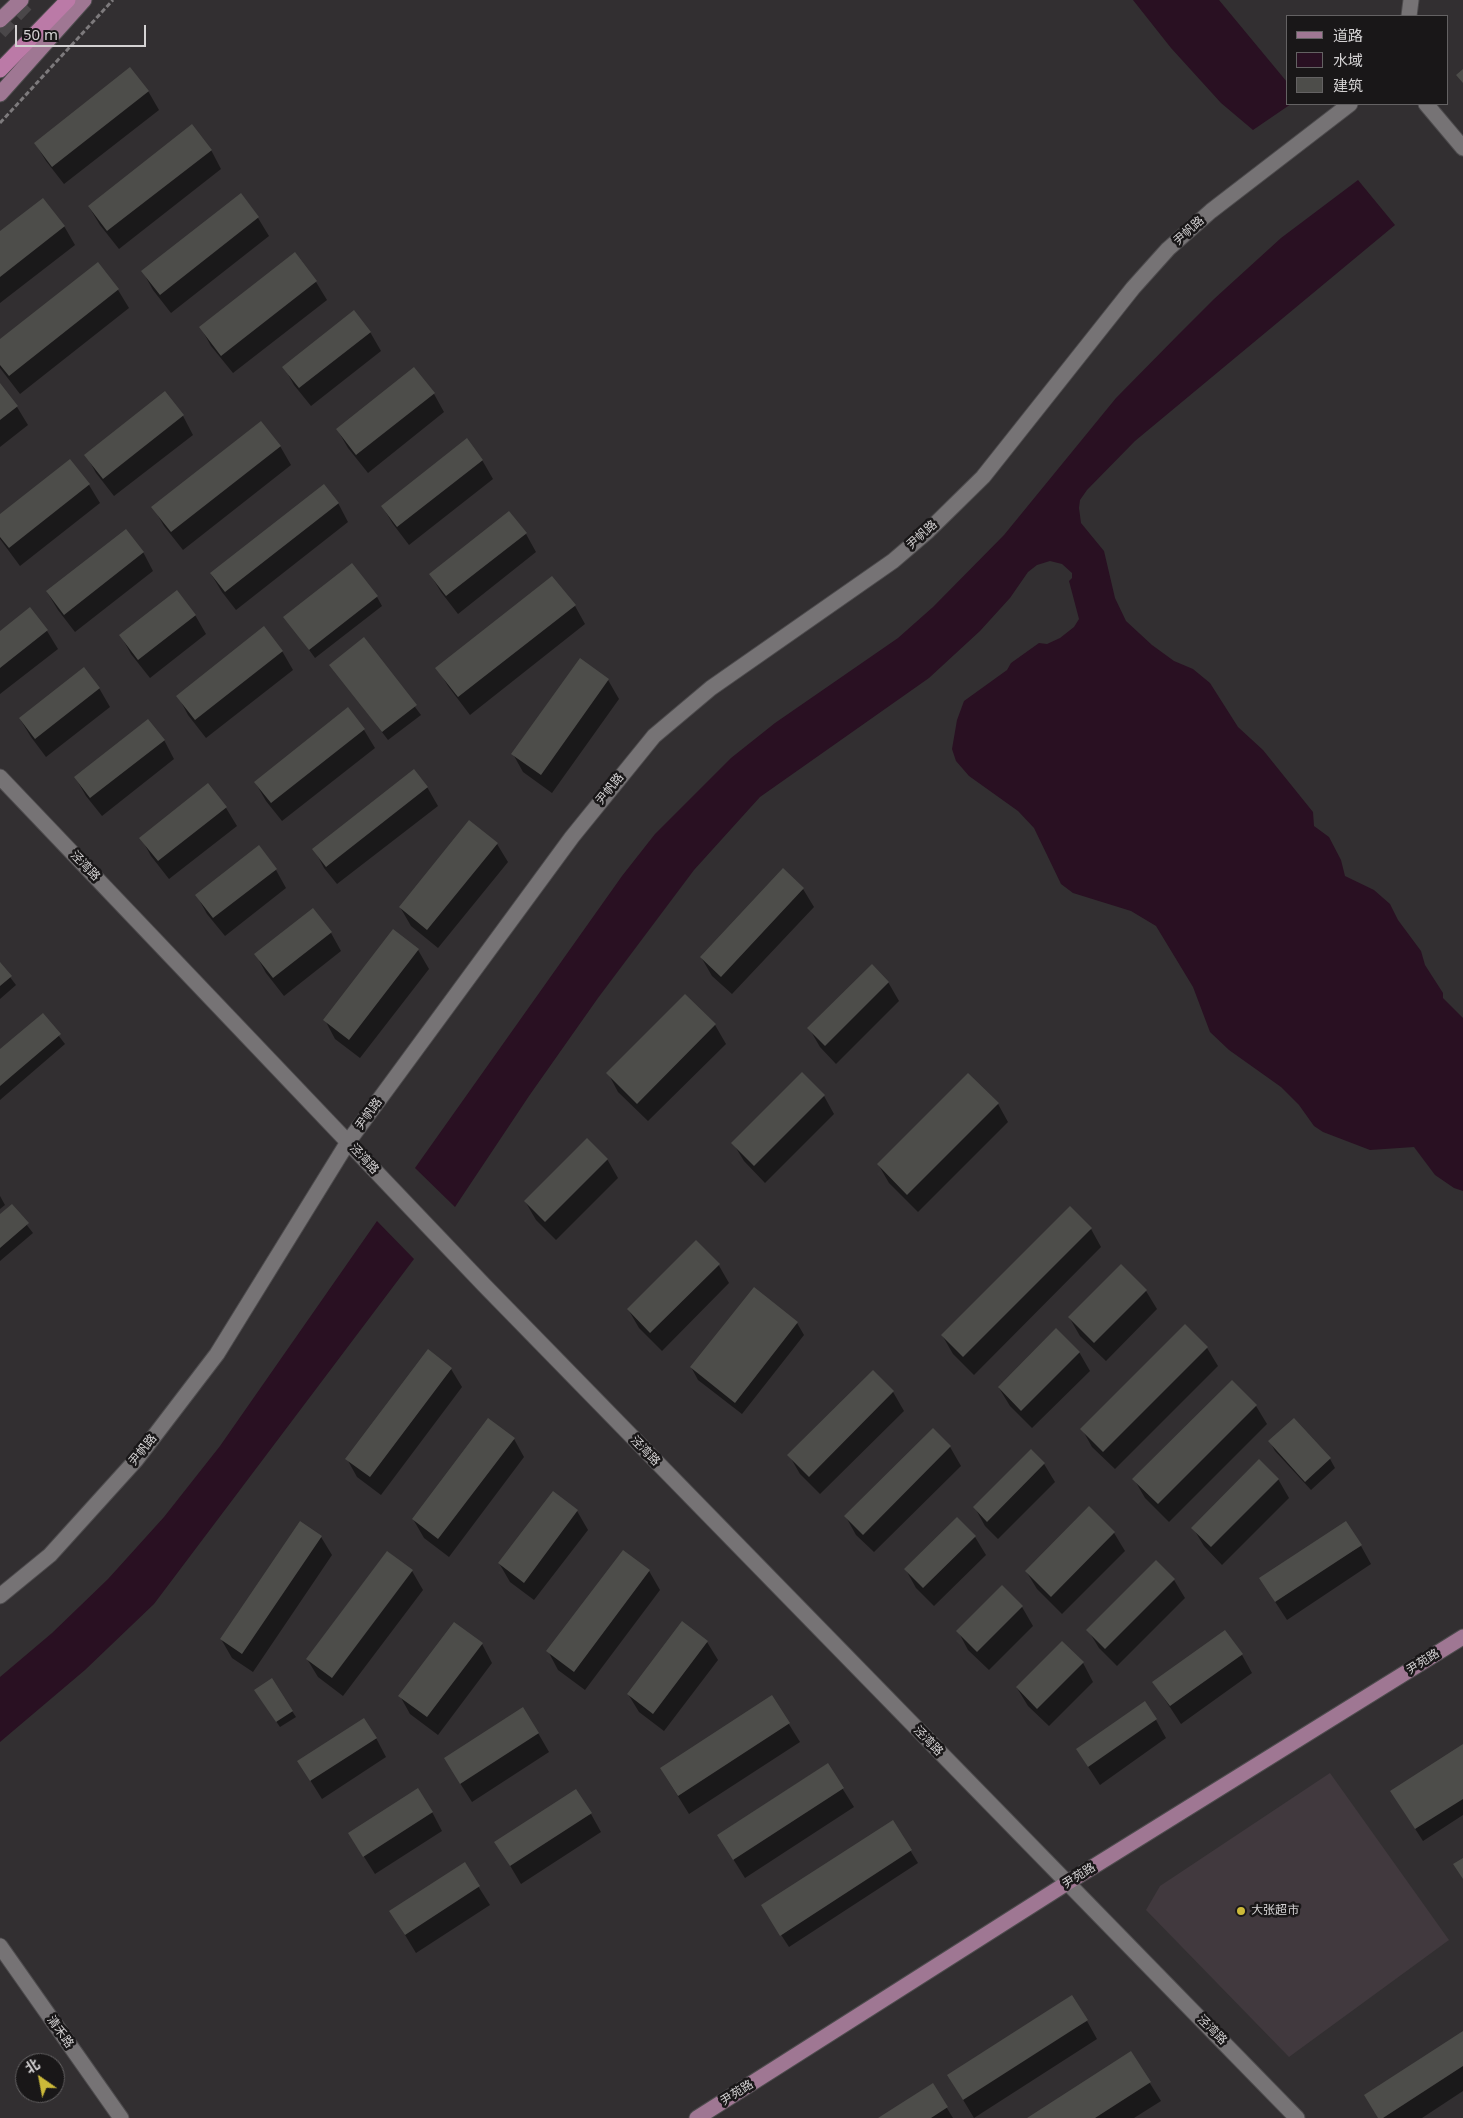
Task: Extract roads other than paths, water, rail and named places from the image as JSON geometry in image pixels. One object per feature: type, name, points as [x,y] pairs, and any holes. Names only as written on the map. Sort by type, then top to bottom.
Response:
[{"type":"highway","points":[[0,70],[68,0]]},
{"type":"main road","points":[[0,20],[21,0]]},
{"type":"main road","points":[[0,94],[84,0]]},
{"type":"main road","name":"尹苑路","points":[[697,2118],[1067,1883],[1463,1637]]},
{"type":"street","points":[[1409,15],[1411,0]]},
{"type":"street","name":"尹帆路","points":[[0,1596],[50,1555],[136,1460],[217,1354],[348,1142],[572,837],[654,736],[711,688],[893,561],[928,531],[983,477],[1133,288],[1168,250],[1211,211],[1349,105]]},
{"type":"street","points":[[1427,105],[1463,148]]},
{"type":"street","name":"泾湾路","points":[[0,777],[436,1235],[1297,2118]]},
{"type":"street","name":"清禾路","points":[[0,1946],[121,2118]]},
{"type":"water","points":[[1133,0],[1219,0],[1286,81],[1286,105],[1290,105],[1253,130],[1221,103],[1171,48]]},
{"type":"water","points":[[1358,180],[1395,225],[1135,441],[1087,490],[1080,500],[1079,508],[1081,523],[1104,551],[1115,598],[1126,621],[1152,645],[1174,661],[1193,669],[1210,683],[1238,727],[1263,750],[1313,812],[1314,826],[1329,837],[1341,860],[1345,876],[1374,890],[1390,904],[1398,920],[1421,951],[1425,965],[1443,993],[1443,998],[1463,1018],[1463,1191],[1454,1188],[1435,1175],[1414,1147],[1370,1150],[1323,1132],[1314,1126],[1299,1105],[1281,1087],[1229,1050],[1210,1032],[1193,987],[1156,926],[1131,911],[1073,893],[1061,884],[1034,828],[1018,811],[969,776],[956,761],[952,749],[957,720],[964,701],[1007,670],[1011,663],[1039,643],[1047,644],[1060,638],[1074,627],[1079,619],[1069,581],[1072,578],[1072,573],[1062,564],[1050,561],[1037,565],[1028,572],[1010,598],[980,631],[929,678],[760,797],[694,870],[598,998],[529,1096],[455,1207],[415,1168],[622,876],[655,834],[731,758],[775,723],[898,638],[933,607],[1004,535],[1116,398],[1179,334],[1281,238]]},
{"type":"water","points":[[377,1221],[414,1259],[154,1604],[85,1670],[0,1742],[0,1677],[52,1633],[108,1579],[164,1517],[220,1446]]},
{"type":"tunnel","points":[[0,32],[30,0]]},
{"type":"place","name":"大张超市","points":[[1241,1911]]}]
